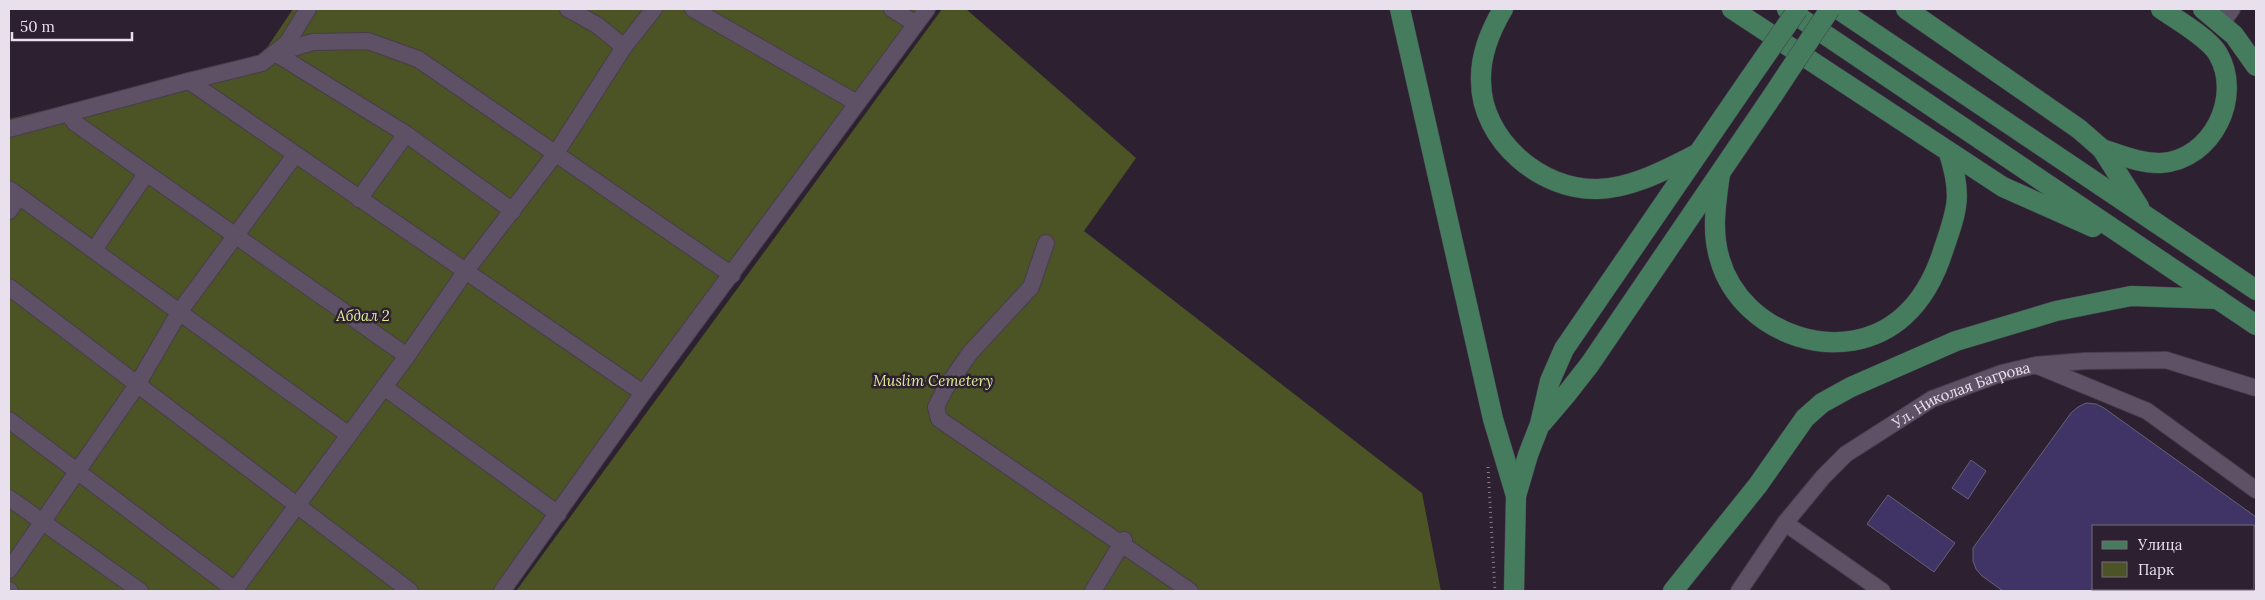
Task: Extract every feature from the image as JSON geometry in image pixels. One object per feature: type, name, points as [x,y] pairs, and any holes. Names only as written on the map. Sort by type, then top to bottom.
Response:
[{"type":"main road","points":[[1400,9],[1493,419],[1516,496]]},
{"type":"main road","points":[[1503,9],[1493,25],[1484,50],[1480,82],[1486,111],[1498,136],[1515,155],[1540,174],[1568,186],[1598,189],[1626,185],[1657,174],[1697,154]]},
{"type":"main road","points":[[1732,9],[2003,187],[2142,249]]},
{"type":"main road","points":[[1787,9],[2256,325]]},
{"type":"main road","points":[[1514,591],[1516,496],[1528,455],[1540,424],[1550,380],[1564,349],[1798,9]]},
{"type":"main road","points":[[1540,424],[1590,364],[1830,9]]},
{"type":"main road","points":[[1838,9],[2256,290]]},
{"type":"main road","points":[[1906,9],[2079,129],[2102,149],[2144,214]]},
{"type":"main road","points":[[2102,149],[2135,160],[2161,163],[2183,159],[2202,146],[2216,127],[2227,103],[2227,75],[2218,52],[2196,33],[2161,9]]},
{"type":"main road","points":[[2203,9],[2226,16],[2234,35],[2256,66]]},
{"type":"main road","points":[[1720,174],[1713,221],[1720,260],[1731,286],[1752,312],[1779,330],[1817,342],[1849,343],[1874,334],[1903,317],[1922,296],[1939,265],[1957,205],[1957,179],[1949,153]]},
{"type":"main road","points":[[1673,591],[1758,485],[1805,418],[1822,403],[1851,387],[1956,341],[2056,311],[2131,296],[2218,300]]},
{"type":"street","points":[[9,129],[189,80],[262,63],[287,43],[308,9]]},
{"type":"street","points":[[568,9],[597,25],[624,47]]},
{"type":"street","points":[[9,420],[235,590],[407,356],[465,272],[556,152],[624,47],[654,9]]},
{"type":"street","points":[[692,9],[857,103]]},
{"type":"street","points":[[892,9],[916,24]]},
{"type":"street","points":[[502,591],[643,393],[927,9]]},
{"type":"street","points":[[275,52],[314,42],[368,41],[418,59],[556,152],[732,275]]},
{"type":"street","points":[[275,52],[406,134],[513,211]]},
{"type":"street","points":[[189,80],[643,393]]},
{"type":"street","points":[[69,114],[75,123],[146,174],[407,356]]},
{"type":"street","points":[[359,199],[406,134]]},
{"type":"street","points":[[9,570],[137,385],[180,311],[296,155]]},
{"type":"street","points":[[94,250],[146,174]]},
{"type":"street","points":[[9,211],[14,192],[349,435]]},
{"type":"street","points":[[1046,243],[1031,287],[970,353],[945,389],[936,406],[939,419],[1123,542],[1190,591]]},
{"type":"street","points":[[9,287],[410,591]]},
{"type":"street","name":"Ул. Николая Багрова","points":[[1739,591],[1785,523],[1823,477],[1846,454],[1932,399],[2002,373],[2036,366],[2085,361],[2166,360],[2256,388]]},
{"type":"street","points":[[2036,366],[2147,411],[2256,490]]},
{"type":"street","points":[[384,387],[558,514]]},
{"type":"street","points":[[9,498],[140,591]]},
{"type":"street","points":[[1785,523],[1882,591]]},
{"type":"street","points":[[1094,591],[1123,542]]},
{"type":"green space","name":"Абдал 2","points":[[293,9],[923,9],[505,591],[9,591],[9,119],[260,58]]},
{"type":"green space","name":"Muslim Cemetery","points":[[942,9],[966,9],[1136,158],[1084,231],[1422,493],[1441,591],[516,591]]},
{"type":"building","points":[[2086,403],[2096,404],[2104,408],[2256,517],[2256,526],[2092,525],[2092,590],[2094,591],[2003,591],[1982,576],[1976,569],[1973,561],[1973,548],[2071,413]]},
{"type":"building","points":[[1971,460],[1986,471],[1968,499],[1952,488]]},
{"type":"building","points":[[1888,495],[1955,543],[1934,572],[1867,524]]}]
